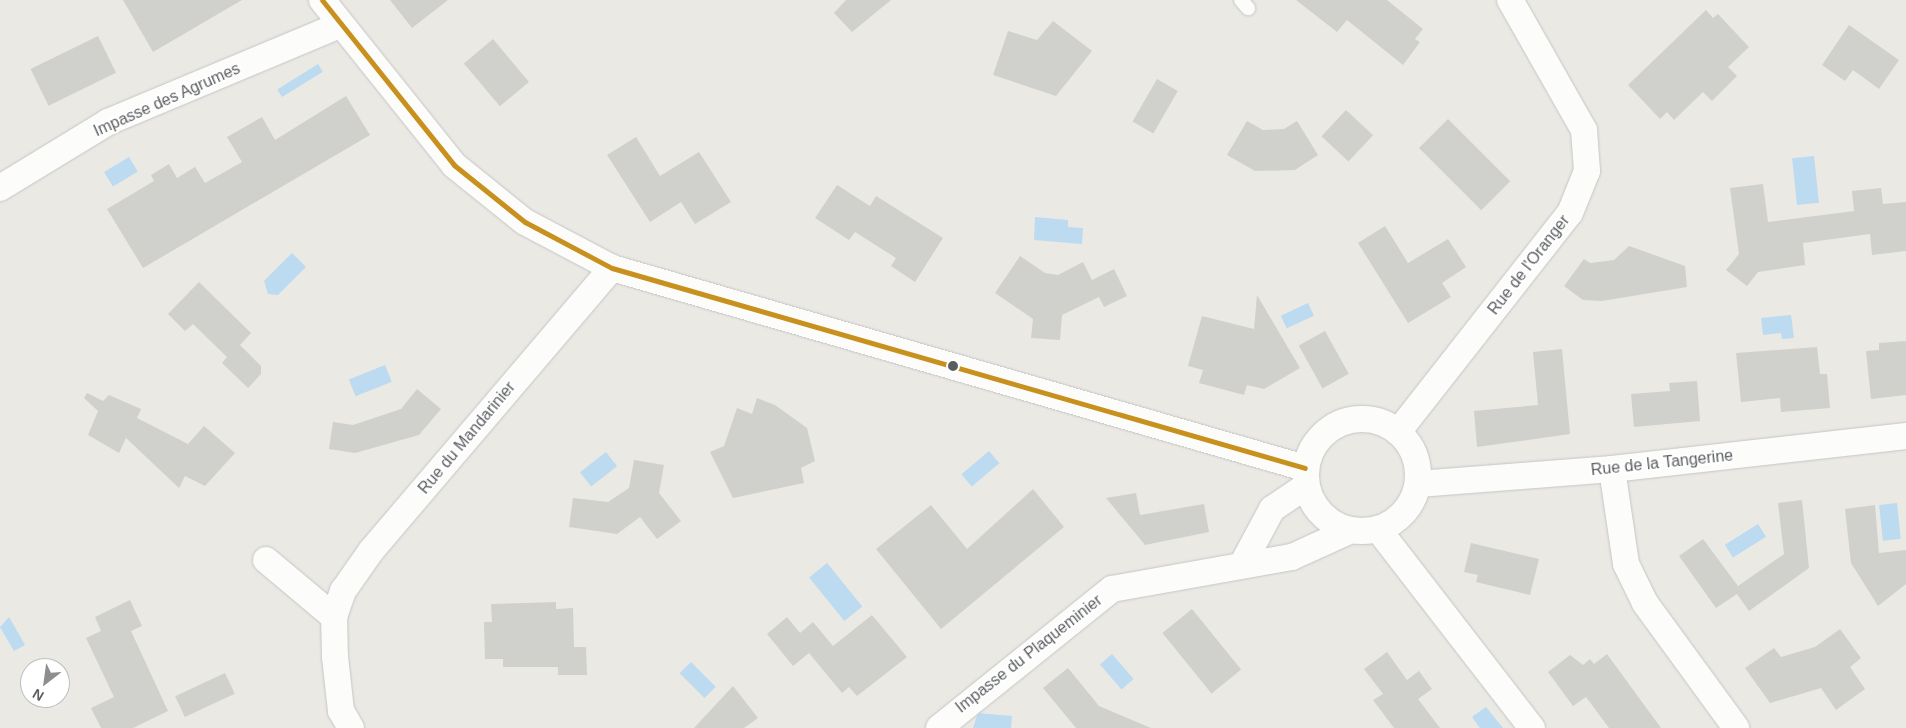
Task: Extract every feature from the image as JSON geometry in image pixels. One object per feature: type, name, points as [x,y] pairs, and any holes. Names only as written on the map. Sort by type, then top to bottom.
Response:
[{"type":"street","points":[[322,0],[340,25],[454,165],[525,222],[612,268],[1306,477]]},
{"type":"street","name":"Rue de l'Oranger","points":[[1398,432],[1570,213],[1587,171],[1584,130],[1510,0]]},
{"type":"street","name":"Impasse des Agrumes","points":[[0,188],[108,122],[340,25]]},
{"type":"street","name":"Rue du Mandarinier","points":[[351,728],[342,711],[334,617],[343,591],[371,551],[612,268]]},
{"type":"street","points":[[1242,565],[1272,508],[1306,477],[1314,445],[1344,422],[1363,419],[1398,432],[1411,447],[1418,484],[1411,504],[1397,519],[1378,530],[1349,530],[1319,511],[1306,477]]},
{"type":"street","name":"Rue de la Tangerine","points":[[1418,484],[1612,469],[1906,436]]},
{"type":"street","points":[[1612,469],[1626,564],[1646,603],[1736,728]]},
{"type":"street","name":"Impasse du Plaqueminier","points":[[939,728],[1112,589],[1292,556],[1349,530]]},
{"type":"street","points":[[1378,530],[1532,728]]},
{"type":"street","points":[[266,560],[334,617]]},
{"type":"water","points":[[318,64],[323,72],[282,97],[277,89]]},
{"type":"water","points":[[1814,156],[1819,203],[1797,205],[1792,158]]},
{"type":"water","points":[[129,157],[138,172],[113,187],[104,172]]},
{"type":"water","points":[[1035,217],[1068,220],[1068,227],[1083,228],[1082,244],[1034,240]]},
{"type":"water","points":[[292,253],[306,267],[278,295],[268,294],[264,281]]},
{"type":"water","points":[[1308,303],[1314,316],[1287,328],[1281,316]]},
{"type":"water","points":[[1791,315],[1794,338],[1782,339],[1781,333],[1763,335],[1761,318]]},
{"type":"water","points":[[385,365],[392,382],[356,396],[349,380]]},
{"type":"water","points":[[989,451],[999,463],[972,486],[961,474]]},
{"type":"water","points":[[606,452],[617,466],[591,487],[580,472]]},
{"type":"water","points":[[1897,503],[1901,539],[1883,541],[1879,505]]},
{"type":"water","points":[[1758,524],[1766,537],[1733,557],[1725,545]]},
{"type":"water","points":[[827,563],[862,607],[844,621],[809,577]]},
{"type":"water","points":[[9,617],[25,645],[14,651],[0,627]]},
{"type":"water","points":[[1112,654],[1134,679],[1122,689],[1100,664]]},
{"type":"water","points":[[691,662],[716,687],[704,698],[680,673]]},
{"type":"water","points":[[1486,707],[1503,728],[1480,728],[1472,717]]},
{"type":"water","points":[[978,713],[1012,716],[1011,728],[973,728]]},
{"type":"building","points":[[123,0],[242,0],[153,52]]},
{"type":"building","points":[[390,0],[448,0],[412,28]]},
{"type":"building","points":[[846,0],[891,0],[852,32],[834,13]]},
{"type":"building","points":[[1296,0],[1387,0],[1423,29],[1415,39],[1420,42],[1403,65],[1347,20],[1337,32]]},
{"type":"building","points":[[1706,10],[1713,18],[1718,14],[1749,47],[1728,67],[1737,76],[1712,101],[1703,92],[1674,120],[1667,112],[1660,119],[1628,85]]},
{"type":"building","points":[[1053,21],[1092,51],[1056,96],[993,75],[1008,31],[1037,40]]},
{"type":"building","points":[[1849,25],[1899,60],[1879,89],[1853,70],[1845,81],[1822,65]]},
{"type":"building","points":[[98,36],[116,73],[49,106],[31,69]]},
{"type":"building","points":[[493,39],[529,82],[500,106],[464,63]]},
{"type":"building","points":[[1157,79],[1178,91],[1153,133],[1132,121]]},
{"type":"building","points":[[346,96],[370,135],[143,268],[107,209],[154,181],[151,175],[169,164],[177,178],[195,167],[205,183],[242,162],[227,137],[262,117],[275,140]]},
{"type":"building","points":[[1346,110],[1373,135],[1349,162],[1321,136]]},
{"type":"building","points":[[1448,119],[1510,181],[1481,210],[1419,148]]},
{"type":"building","points":[[1247,121],[1263,130],[1284,129],[1297,121],[1318,155],[1295,170],[1255,171],[1227,155]]},
{"type":"building","points":[[636,137],[660,176],[699,152],[731,202],[695,224],[681,202],[650,222],[607,155]]},
{"type":"building","points":[[1763,184],[1768,222],[1854,211],[1852,191],[1881,188],[1883,204],[1906,202],[1906,251],[1872,255],[1870,234],[1803,243],[1805,265],[1758,272],[1747,286],[1726,270],[1739,254],[1730,188]]},
{"type":"building","points":[[837,185],[870,206],[876,196],[943,238],[915,282],[891,266],[896,258],[855,232],[849,240],[815,218]]},
{"type":"building","points":[[1385,226],[1408,263],[1448,239],[1466,267],[1442,283],[1451,297],[1408,323],[1358,243]]},
{"type":"building","points":[[1629,246],[1685,266],[1687,287],[1602,301],[1583,300],[1564,286],[1584,259],[1590,263],[1614,260]]},
{"type":"building","points":[[1020,256],[1045,273],[1058,275],[1083,262],[1092,280],[1114,269],[1127,296],[1104,307],[1099,297],[1062,315],[1060,340],[1031,338],[1033,319],[995,293]]},
{"type":"building","points":[[199,282],[251,333],[240,345],[261,366],[261,374],[248,388],[222,363],[227,357],[193,324],[185,331],[168,314]]},
{"type":"building","points":[[1257,295],[1300,368],[1264,389],[1247,385],[1244,395],[1199,383],[1203,370],[1188,366],[1202,316],[1254,329]]},
{"type":"building","points":[[1325,331],[1349,374],[1323,388],[1299,346]]},
{"type":"building","points":[[1906,341],[1906,395],[1871,399],[1866,351],[1879,350],[1879,343]]},
{"type":"building","points":[[1817,347],[1820,374],[1827,374],[1830,408],[1781,412],[1780,398],[1741,402],[1736,353]]},
{"type":"building","points":[[1562,349],[1570,434],[1477,447],[1474,411],[1538,405],[1533,352]]},
{"type":"building","points":[[1697,381],[1700,421],[1634,427],[1631,394],[1670,391],[1669,383]]},
{"type":"building","points":[[417,389],[441,409],[419,435],[355,453],[329,449],[333,422],[353,425],[401,409]]},
{"type":"building","points":[[87,393],[103,401],[109,395],[141,409],[137,418],[188,444],[204,426],[235,453],[205,486],[185,476],[179,488],[126,438],[119,453],[88,435],[98,411],[84,398]]},
{"type":"building","points":[[757,398],[775,405],[807,428],[815,461],[801,468],[804,483],[733,498],[710,452],[724,446],[737,408],[752,414]]},
{"type":"building","points":[[634,460],[664,465],[659,493],[681,521],[657,539],[640,517],[617,534],[569,527],[573,498],[608,502],[629,488]]},
{"type":"building","points":[[1033,489],[1064,527],[941,629],[876,549],[931,505],[967,549]]},
{"type":"building","points":[[1136,493],[1140,515],[1204,504],[1209,532],[1145,545],[1106,498]]},
{"type":"building","points":[[1802,500],[1809,568],[1749,611],[1737,594],[1716,608],[1679,556],[1703,539],[1738,586],[1784,554],[1778,503]]},
{"type":"building","points":[[1875,505],[1879,553],[1906,550],[1906,584],[1878,606],[1851,563],[1845,509]]},
{"type":"building","points":[[1471,543],[1539,559],[1530,595],[1476,582],[1478,575],[1464,572]]},
{"type":"building","points":[[130,600],[142,626],[131,631],[168,711],[133,728],[101,728],[91,708],[114,697],[86,638],[101,631],[95,617]]},
{"type":"building","points":[[556,602],[556,609],[573,608],[574,647],[586,647],[587,675],[558,675],[558,667],[503,667],[503,659],[485,659],[484,622],[492,622],[491,604]]},
{"type":"building","points":[[1192,609],[1241,670],[1212,694],[1162,633]]},
{"type":"building","points":[[872,615],[907,657],[857,696],[849,687],[842,693],[809,653],[793,666],[767,634],[787,617],[800,633],[813,622],[833,646]]},
{"type":"building","points":[[1840,629],[1861,658],[1850,667],[1865,689],[1836,710],[1821,688],[1770,703],[1745,668],[1774,648],[1781,657],[1815,647]]},
{"type":"building","points":[[1387,652],[1407,680],[1419,671],[1432,689],[1418,699],[1440,728],[1394,728],[1373,700],[1383,694],[1364,669]]},
{"type":"building","points":[[1607,654],[1661,728],[1609,728],[1586,697],[1573,706],[1548,672],[1570,655],[1583,665],[1590,659],[1594,664]]},
{"type":"building","points":[[1068,668],[1099,706],[1151,728],[1076,728],[1043,688]]},
{"type":"building","points":[[225,673],[235,694],[185,717],[175,696]]},
{"type":"building","points":[[733,686],[758,718],[744,728],[694,728]]},
{"type":"transit line","points":[[322,0],[454,165],[525,222],[612,268],[1305,468]]}]
